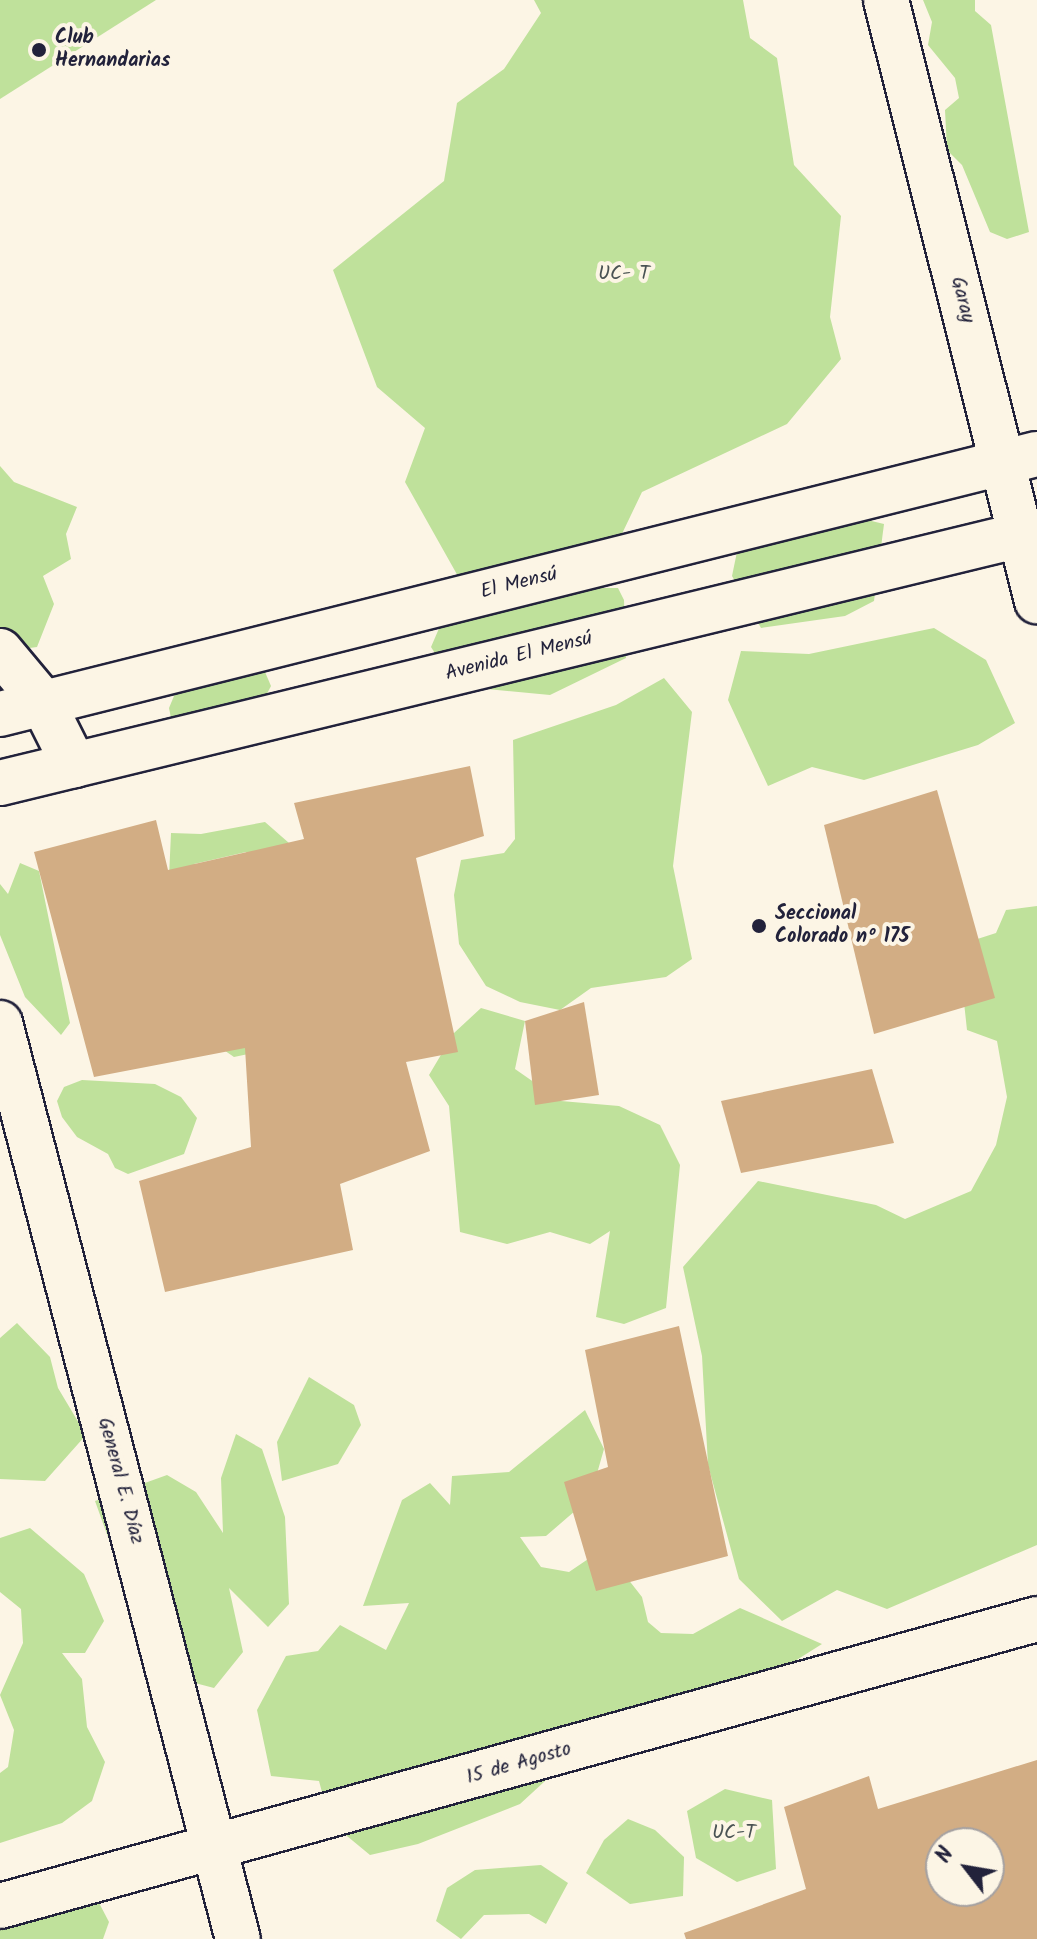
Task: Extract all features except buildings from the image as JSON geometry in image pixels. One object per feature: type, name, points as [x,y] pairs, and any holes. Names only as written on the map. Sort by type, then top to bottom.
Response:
[{"type":"street","name":"Garay","points":[[886,0],[1020,460],[1037,601]]},
{"type":"street","name":"El Mensú","points":[[0,714],[42,701],[1020,460]]},
{"type":"street","name":"Avenida El Mensú","points":[[0,783],[1029,533]]},
{"type":"street","points":[[0,651],[42,701],[74,765]]},
{"type":"street","name":"General E. Díaz","points":[[0,1023],[238,1939]]},
{"type":"street","name":"15 de Agosto","points":[[0,1906],[1037,1619]]},
{"type":"green space","name":"Club Hernandarias","points":[[0,0],[156,0],[0,99]]},
{"type":"green space","name":"UC- T","points":[[534,0],[743,0],[750,38],[777,58],[794,165],[841,216],[830,317],[841,359],[787,424],[642,492],[596,588],[618,588],[624,600],[626,658],[550,695],[456,686],[431,647],[453,596],[468,594],[405,482],[425,428],[377,387],[333,270],[444,181],[457,103],[504,69],[541,13]]},
{"type":"green space","points":[[923,0],[975,0],[975,11],[991,25],[1029,232],[1007,239],[990,232],[962,165],[947,150],[945,110],[959,98],[955,78],[928,45],[932,22]]},
{"type":"green space","points":[[0,466],[14,482],[77,507],[66,534],[71,559],[43,576],[54,604],[37,647],[0,652]]},
{"type":"green space","points":[[810,506],[884,524],[874,601],[845,616],[761,628],[732,576],[738,547]]},
{"type":"green space","points":[[934,628],[986,660],[1015,723],[978,745],[864,780],[812,767],[768,786],[728,700],[741,651],[809,654]]},
{"type":"green space","points":[[187,665],[262,665],[271,686],[242,741],[209,744],[171,718],[169,708]]},
{"type":"green space","points":[[664,678],[692,712],[673,866],[692,959],[666,977],[591,988],[560,1010],[520,1002],[486,986],[459,944],[454,895],[461,860],[504,853],[515,839],[513,740],[616,705]]},
{"type":"green space","points":[[265,822],[289,843],[258,870],[246,852],[194,864],[202,931],[253,1053],[234,1057],[215,1044],[169,877],[171,833],[201,834]]},
{"type":"green space","points":[[20,863],[39,871],[70,1023],[61,1035],[25,997],[0,935],[0,884],[8,894]]},
{"type":"green space","points":[[1037,906],[1037,1545],[887,1609],[837,1590],[782,1621],[739,1579],[708,1465],[702,1356],[683,1267],[758,1181],[876,1205],[905,1219],[971,1191],[996,1145],[1007,1097],[997,1041],[967,1030],[961,975],[965,943],[996,933],[1006,910]]},
{"type":"green space","points":[[481,1008],[525,1021],[515,1069],[561,1101],[619,1106],[660,1125],[680,1165],[666,1308],[624,1324],[596,1317],[610,1231],[590,1244],[550,1232],[507,1244],[460,1232],[449,1106],[429,1075],[454,1033]]},
{"type":"green space","points":[[82,1080],[155,1084],[181,1097],[197,1118],[184,1154],[128,1174],[115,1168],[108,1154],[77,1137],[62,1117],[57,1101],[64,1087]]},
{"type":"green space","points":[[17,1323],[50,1357],[58,1388],[86,1435],[45,1481],[0,1479],[0,1338]]},
{"type":"green space","points":[[309,1377],[354,1405],[361,1425],[338,1464],[282,1481],[277,1442]]},
{"type":"green space","points":[[585,1410],[604,1449],[590,1498],[546,1536],[520,1537],[541,1567],[569,1572],[597,1553],[613,1560],[642,1597],[648,1622],[661,1633],[693,1634],[740,1608],[822,1644],[752,1688],[569,1759],[520,1804],[418,1844],[370,1855],[330,1822],[319,1781],[271,1776],[257,1710],[286,1656],[318,1651],[340,1625],[386,1650],[409,1603],[363,1606],[402,1500],[430,1483],[450,1505],[452,1476],[509,1472]]},
{"type":"green space","points":[[236,1434],[262,1449],[285,1517],[289,1604],[268,1627],[229,1588],[243,1652],[214,1688],[157,1673],[95,1501],[167,1475],[196,1492],[223,1533],[221,1478]]},
{"type":"green space","points":[[30,1528],[84,1574],[104,1621],[85,1653],[62,1653],[82,1679],[87,1727],[105,1762],[92,1801],[62,1823],[0,1843],[0,1773],[8,1767],[14,1730],[0,1695],[23,1643],[21,1609],[0,1592],[0,1538]]},
{"type":"green space","name":"UC-T","points":[[725,1789],[772,1800],[776,1869],[737,1882],[696,1858],[687,1811]]},
{"type":"green space","name":"UC-T","points":[[628,1819],[655,1830],[684,1857],[683,1896],[630,1904],[586,1873],[604,1840]]},
{"type":"green space","points":[[541,1865],[568,1883],[546,1924],[529,1914],[484,1915],[461,1939],[436,1921],[447,1888],[475,1870]]},
{"type":"green space","points":[[97,1899],[109,1922],[103,1939],[0,1939],[0,1930]]},
{"type":"place","name":"Club Hernandarias","points":[[39,50]]},
{"type":"place","name":"Seccional Colorado nº 175","points":[[759,926]]}]
